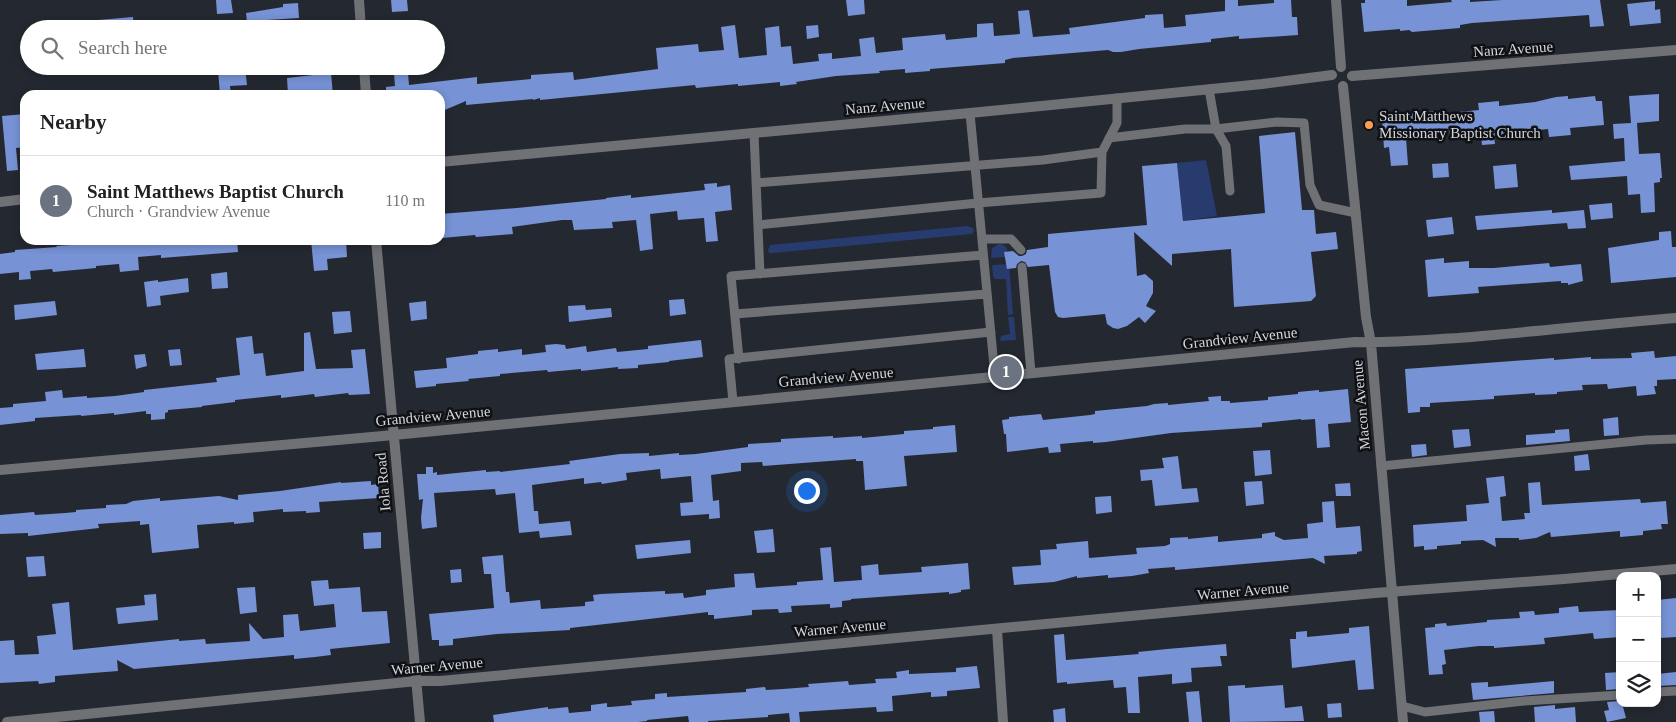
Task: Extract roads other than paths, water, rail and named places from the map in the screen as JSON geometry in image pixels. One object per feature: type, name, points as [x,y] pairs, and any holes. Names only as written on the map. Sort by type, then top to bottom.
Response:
[{"type":"street","points":[[359,0],[360,20]]},
{"type":"street","points":[[1336,0],[1341,66]]},
{"type":"street","name":"Nanz Avenue","points":[[1352,76],[1676,50]]},
{"type":"street","points":[[1341,66],[1348,68],[1352,76],[1350,82],[1344,86],[1335,82],[1332,75],[1334,70],[1341,66]]},
{"type":"street","points":[[365,75],[366,90]]},
{"type":"street","name":"Nanz Avenue","points":[[445,162],[970,113],[1332,75]]},
{"type":"street","name":"Macon Avenue","points":[[1344,86],[1366,317],[1371,342],[1403,722]]},
{"type":"street","points":[[0,202],[20,200]]},
{"type":"street","name":"Iola Road","points":[[376,245],[420,722]]},
{"type":"street","name":"Grandview Avenue","points":[[0,470],[394,435],[1355,342],[1519,333],[1676,318]]},
{"type":"street","name":"Warner Avenue","points":[[7,722],[417,681],[450,680],[1391,592],[1676,569]]},
{"type":"street","points":[[997,629],[1003,722]]},
{"type":"lane","points":[[1209,89],[1216,129],[1226,146],[1230,190]]},
{"type":"lane","points":[[758,226],[978,203],[1101,193],[1102,152],[1117,123],[1117,98]]},
{"type":"lane","points":[[970,113],[995,377]]},
{"type":"lane","points":[[1109,138],[1185,129],[1216,129],[1277,122],[1304,123],[1310,185],[1319,205],[1356,213]]},
{"type":"lane","points":[[754,133],[760,274]]},
{"type":"lane","points":[[756,183],[1044,160],[1102,152]]},
{"type":"lane","points":[[982,239],[1011,239],[1021,250]]},
{"type":"lane","points":[[739,358],[731,276],[984,255]]},
{"type":"lane","points":[[1022,267],[1031,373]]},
{"type":"lane","points":[[735,314],[987,294]]},
{"type":"lane","points":[[733,402],[730,359],[991,332]]},
{"type":"lane","points":[[1381,466],[1646,440],[1676,439]]},
{"type":"lane","points":[[1661,692],[1676,691]]},
{"type":"lane","points":[[1402,706],[1425,712],[1616,695]]},
{"type":"place","name":"Saint Matthews Missionary Baptist Church","points":[[1369,125]]},
{"type":"place","name":"Saint Matthews Baptist Church","points":[[1006,372]]}]
